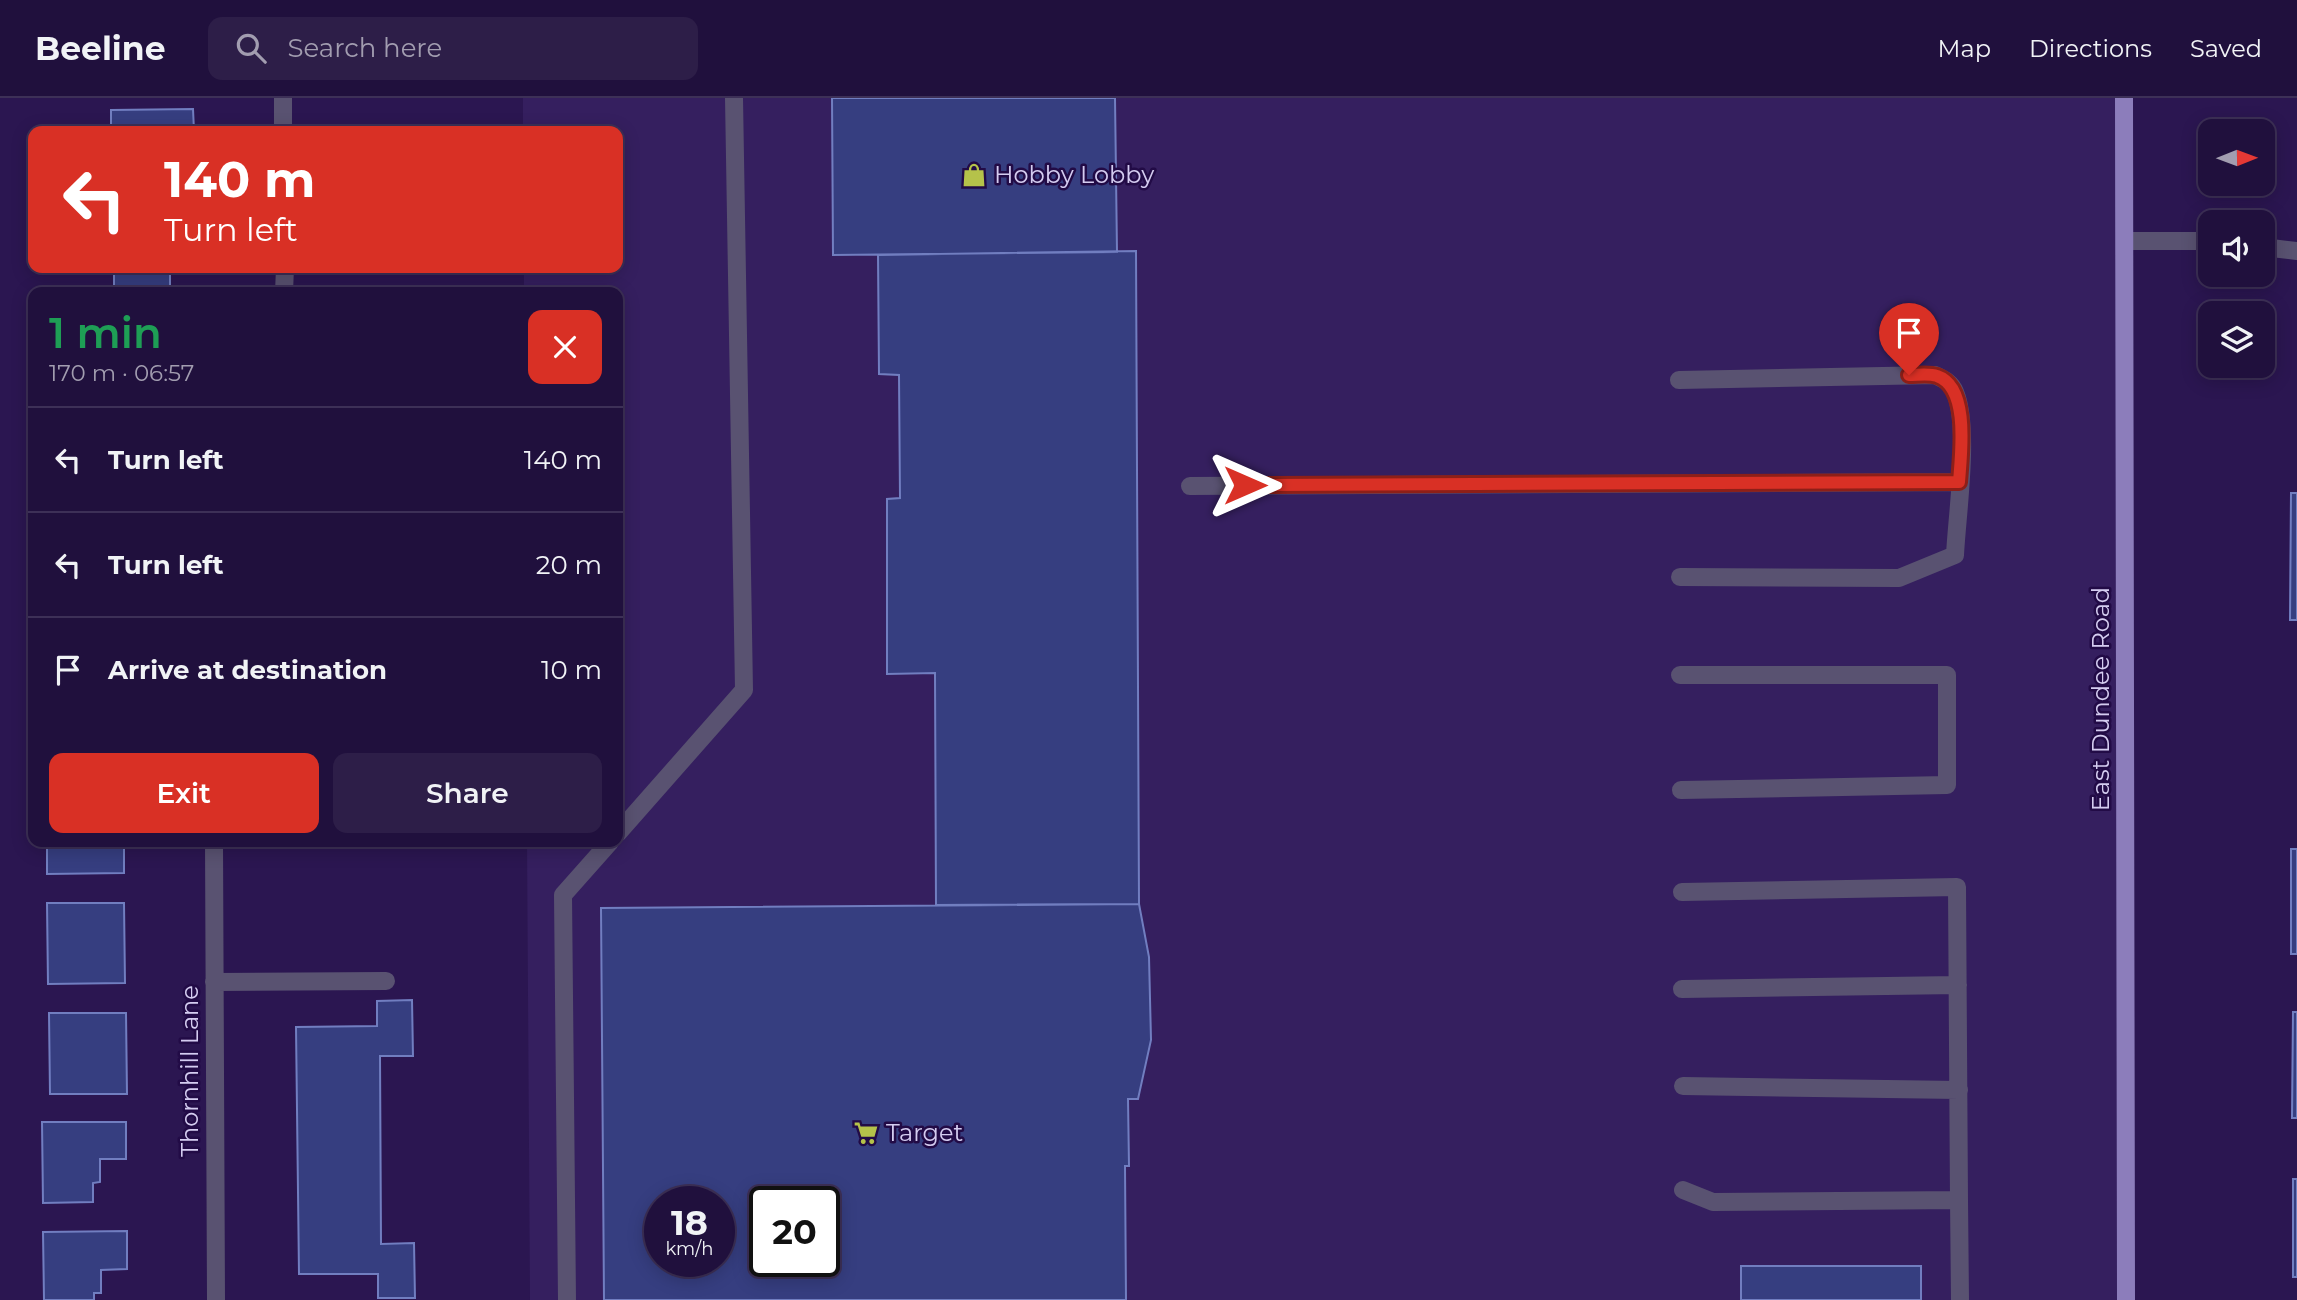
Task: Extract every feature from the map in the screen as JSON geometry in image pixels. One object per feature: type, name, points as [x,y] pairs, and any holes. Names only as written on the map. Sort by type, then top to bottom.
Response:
[{"type":"main road","name":"East Dundee Road","points":[[2124,98],[2126,1300]]},
{"type":"street","points":[[283,98],[283,126]]},
{"type":"street","points":[[623,827],[744,690],[734,98]]},
{"type":"street","points":[[2126,241],[2198,241]]},
{"type":"street","points":[[2275,248],[2297,251]]},
{"type":"street","points":[[1679,380],[1935,375],[1949,382],[1956,392],[1962,437],[1955,555],[1899,578],[1680,577]]},
{"type":"street","points":[[1190,486],[1959,482]]},
{"type":"street","points":[[1680,675],[1947,675],[1947,785],[1681,790]]},
{"type":"street","name":"Thornhill Lane","points":[[214,847],[216,1300]]},
{"type":"street","points":[[567,1300],[563,895],[606,847]]},
{"type":"street","points":[[1682,891],[1957,887],[1960,1300]]},
{"type":"street","points":[[214,982],[386,981]]},
{"type":"street","points":[[1682,989],[1958,985]]},
{"type":"street","points":[[1683,1086],[1959,1090]]},
{"type":"street","points":[[1684,1190],[1713,1202],[1959,1200]]},
{"type":"shaded area","points":[[523,98],[2124,98],[2125,1300],[530,1300],[527,847],[623,847],[623,287],[524,287],[524,273],[623,273],[623,126],[523,126]]},
{"type":"building","name":"Hobby Lobby","points":[[832,98],[1115,98],[1117,252],[833,255]]},
{"type":"building","points":[[193,109],[194,126],[111,126],[111,110]]},
{"type":"building","points":[[1136,251],[1139,904],[936,905],[935,673],[887,674],[887,499],[900,498],[899,375],[879,374],[878,255]]},
{"type":"building","points":[[114,273],[170,273],[170,287],[114,287]]},
{"type":"building","points":[[2291,493],[2297,493],[2297,620],[2290,620]]},
{"type":"building","points":[[47,847],[124,847],[124,873],[47,874]]},
{"type":"building","points":[[2291,849],[2297,849],[2297,954],[2291,954]]},
{"type":"building","points":[[47,903],[124,903],[125,983],[48,984]]},
{"type":"building","name":"Target","points":[[1139,904],[1149,957],[1151,1040],[1138,1099],[1128,1099],[1129,1166],[1125,1166],[1126,1300],[604,1300],[601,908]]},
{"type":"building","points":[[412,1000],[413,1056],[380,1056],[381,1244],[414,1243],[415,1298],[378,1298],[378,1274],[299,1274],[296,1027],[377,1026],[377,1001]]},
{"type":"building","points":[[2293,1012],[2297,1012],[2297,1118],[2292,1118]]},
{"type":"building","points":[[49,1013],[126,1013],[127,1094],[50,1094]]},
{"type":"building","points":[[42,1122],[126,1122],[126,1159],[100,1159],[100,1182],[93,1183],[93,1202],[43,1203]]},
{"type":"building","points":[[2293,1179],[2297,1179],[2297,1277],[2293,1277]]},
{"type":"building","points":[[127,1231],[127,1269],[101,1270],[101,1293],[94,1293],[94,1300],[44,1300],[43,1232]]},
{"type":"building","points":[[1741,1266],[1921,1266],[1921,1300],[1741,1300]]},
{"type":"place","name":"Hobby Lobby","points":[[974,175]]},
{"type":"place","name":"Target","points":[[866,1133]]},
{"type":"route","points":[[1245,485],[1959,482],[1962,437],[1956,392],[1949,382],[1935,375],[1909,375]]}]
